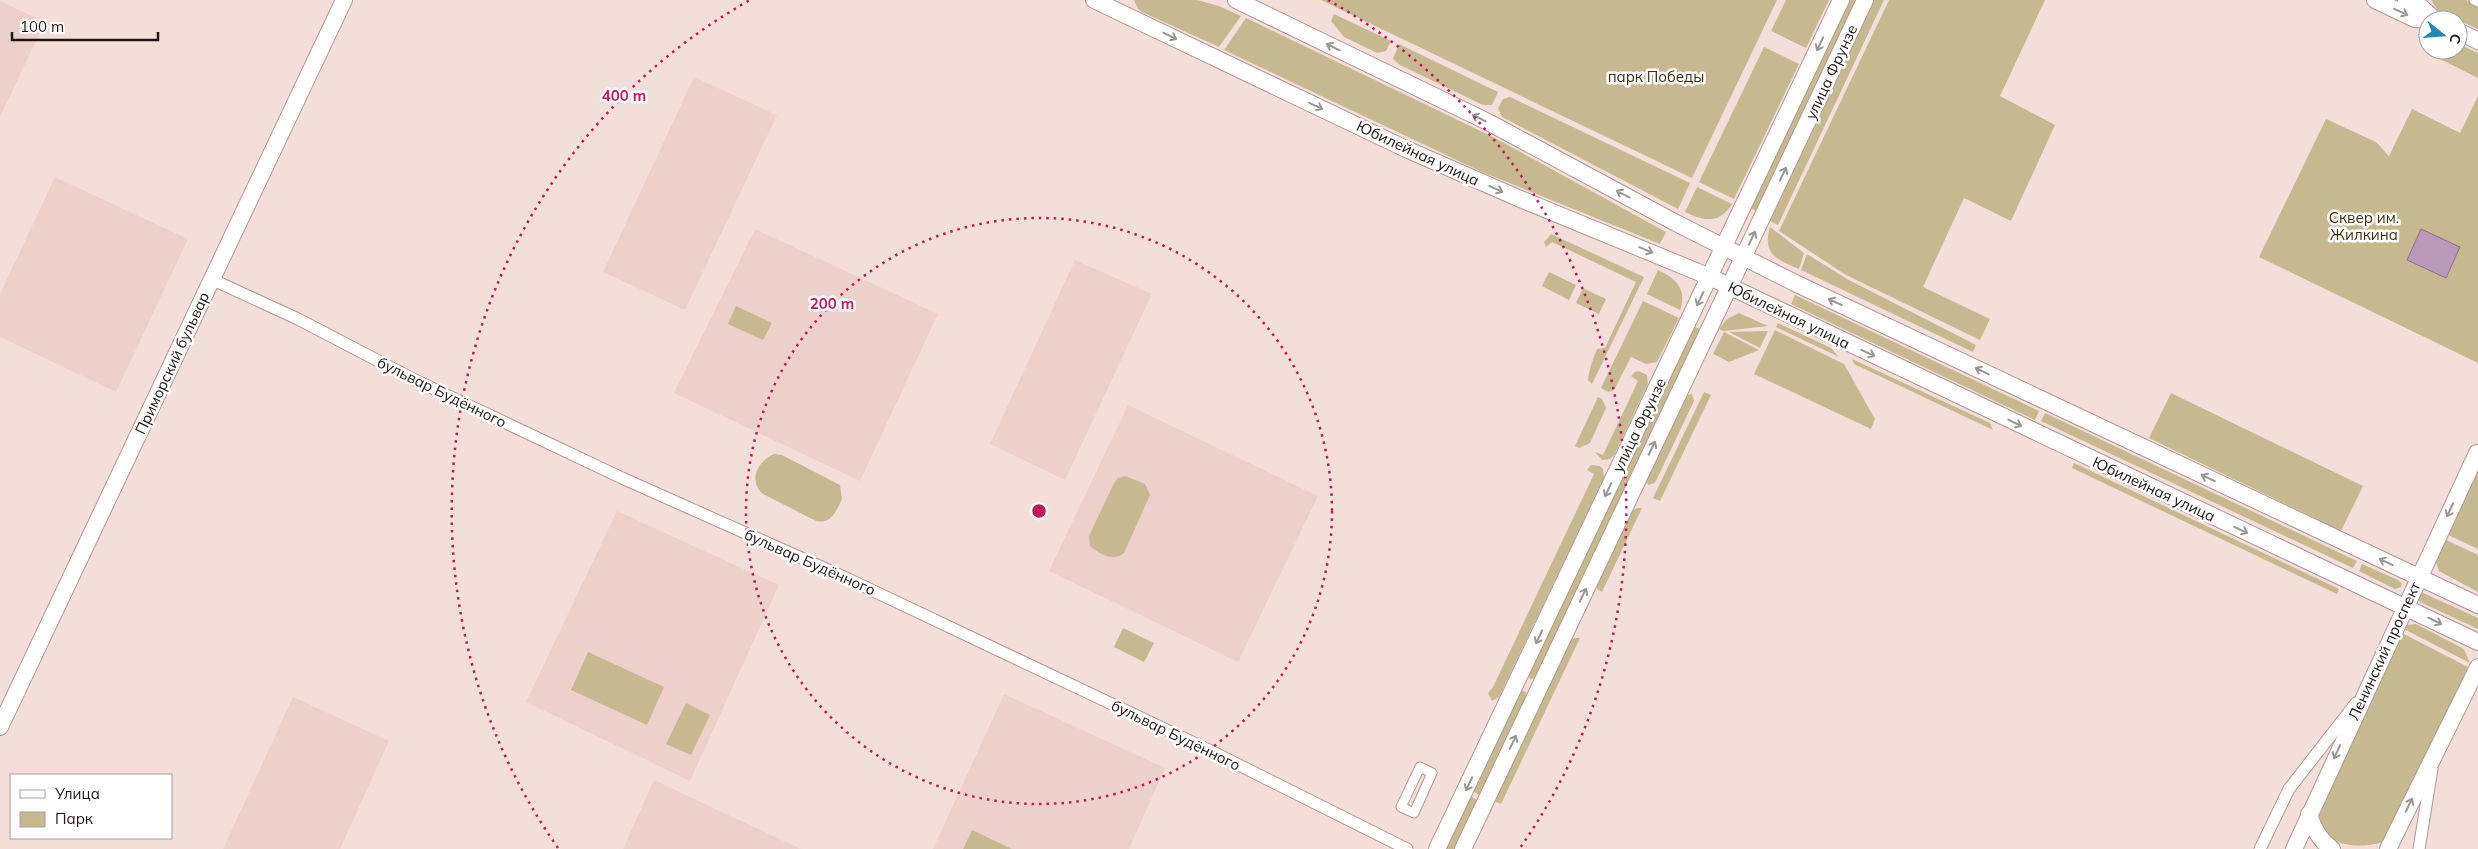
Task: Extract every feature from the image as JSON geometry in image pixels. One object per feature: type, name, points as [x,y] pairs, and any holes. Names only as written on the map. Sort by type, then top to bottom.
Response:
[{"type":"main road","points":[[0,704],[332,0]]},
{"type":"main road","name":"Приморский бульвар","points":[[0,727],[344,0]]},
{"type":"main road","name":"Юбилейная улица","points":[[1094,0],[1414,152],[1518,198],[1710,277],[2478,642]]},
{"type":"main road","points":[[1128,0],[1134,13],[1144,24]]},
{"type":"main road","points":[[1236,0],[1488,122],[1744,257],[2478,605]]},
{"type":"main road","name":"улица Фрунзе","points":[[1437,849],[1841,0]]},
{"type":"main road","name":"улица Фрунзе","points":[[1462,849],[1865,0]]},
{"type":"main road","points":[[2375,0],[2418,19]]},
{"type":"main road","points":[[2406,0],[2423,10]]},
{"type":"main road","name":"Ленинский проспект","points":[[2294,849],[2477,450]]},
{"type":"main road","points":[[2388,849],[2478,667]]},
{"type":"main road","points":[[1518,682],[1537,691]]},
{"type":"main road","points":[[2309,814],[2313,828],[2320,839],[2332,849]]},
{"type":"street","points":[[2474,0],[2478,2]]},
{"type":"street","name":"бульвар Будённого","points":[[212,279],[298,320],[413,379],[616,475],[844,577],[1211,751],[1407,849]]},
{"type":"street","points":[[2260,849],[2289,789],[2365,692]]},
{"type":"street","points":[[2419,849],[2434,755]]},
{"type":"street","points":[[1420,766],[1432,773],[1414,813],[1401,807],[1420,766]]},
{"type":"shaded area","points":[[0,1],[45,22],[0,117]]},
{"type":"shaded area","points":[[694,77],[777,115],[685,310],[603,272]]},
{"type":"shaded area","points":[[55,177],[188,239],[116,392],[0,337],[0,294]]},
{"type":"shaded area","points":[[755,229],[938,314],[860,481],[674,393]]},
{"type":"shaded area","points":[[2421,229],[2460,247],[2446,278],[2407,260]]},
{"type":"shaded area","points":[[1075,260],[1152,294],[1065,480],[990,444]]},
{"type":"shaded area","points":[[1128,405],[1318,496],[1238,662],[1049,571]]},
{"type":"shaded area","points":[[617,511],[779,585],[690,781],[526,702]]},
{"type":"shaded area","points":[[1004,694],[1165,768],[1129,849],[933,849]]},
{"type":"shaded area","points":[[293,697],[389,741],[340,849],[223,849]]},
{"type":"shaded area","points":[[654,780],[801,849],[623,849]]},
{"type":"green space","points":[[1134,0],[1197,0],[1219,6],[1241,16],[1219,47],[1142,12],[1138,9]]},
{"type":"green space","name":"парк Победы","points":[[1321,0],[1777,0],[1692,178]]},
{"type":"green space","points":[[1786,0],[1829,0],[1806,48],[1771,31]]},
{"type":"green space","points":[[1847,0],[1856,0],[1756,211],[1748,207]]},
{"type":"green space","points":[[1874,0],[1884,0],[1778,225],[1770,221]]},
{"type":"green space","points":[[1889,0],[2045,0],[2000,96],[2055,125],[2011,221],[1964,198],[1923,287],[1990,319],[1980,340],[1846,275],[1779,231]]},
{"type":"green space","points":[[2431,0],[2466,0],[2478,6],[2478,29],[2468,24],[2468,10],[2437,10]]},
{"type":"green space","points":[[1334,14],[1391,41],[1386,51],[1377,53],[1344,37],[1331,21]]},
{"type":"green space","points":[[1246,18],[1495,138],[1666,232],[1660,244],[1482,172],[1224,50]]},
{"type":"green space","points":[[1399,44],[1498,92],[1492,105],[1483,105],[1400,65],[1393,59]]},
{"type":"green space","points":[[1764,47],[1799,64],[1734,199],[1699,182]]},
{"type":"green space","points":[[2468,48],[2478,53],[2478,78],[2442,60],[2468,60]]},
{"type":"green space","name":"Сквер им. Жилкина","points":[[2478,96],[2478,363],[2259,257],[2326,119],[2376,142],[2389,156],[2412,109],[2460,133]]},
{"type":"green space","points":[[1510,97],[1690,183],[1678,209],[1502,117],[1498,108],[1503,99]]},
{"type":"green space","points":[[1697,187],[1732,204],[1722,215],[1711,219],[1699,218],[1685,212]]},
{"type":"green space","points":[[1770,227],[1804,253],[1799,269],[1773,255],[1768,244]]},
{"type":"green space","points":[[1551,234],[1644,277],[1592,384],[1588,377],[1597,349],[1605,348],[1636,282],[1552,242],[1546,247],[1544,242]]},
{"type":"green space","points":[[1807,254],[1847,279],[1976,345],[1973,352],[1801,270]]},
{"type":"green space","points":[[1658,270],[1675,281],[1681,290],[1682,303],[1680,310],[1647,294]]},
{"type":"green space","points":[[1549,272],[1576,285],[1569,300],[1542,286]]},
{"type":"green space","points":[[1583,288],[1606,299],[1599,314],[1576,303]]},
{"type":"green space","points":[[1795,295],[2039,411],[2035,420],[1791,304]]},
{"type":"green space","points":[[1643,301],[1679,318],[1657,362],[1646,364],[1631,357],[1614,390],[1608,392],[1601,388]]},
{"type":"green space","points":[[736,306],[772,323],[763,340],[728,324]]},
{"type":"green space","points":[[1739,313],[1768,326],[1724,331],[1719,329],[1727,319]]},
{"type":"green space","points":[[1778,323],[1831,348],[1839,357],[1776,327]]},
{"type":"green space","points":[[1693,326],[1700,329],[1535,678],[1530,679],[1528,674]]},
{"type":"green space","points":[[1775,330],[1844,364],[1875,419],[1871,429],[1754,374]]},
{"type":"green space","points":[[1768,331],[1760,348],[1729,332]]},
{"type":"green space","points":[[1724,332],[1759,350],[1729,362],[1713,354]]},
{"type":"green space","points":[[1852,359],[1990,423],[1993,430],[1854,364]]},
{"type":"green space","points":[[1639,371],[1647,375],[1648,384],[1614,455],[1610,459],[1602,460],[1595,452],[1603,455],[1638,381],[1631,376]]},
{"type":"green space","points":[[1704,392],[1711,395],[1660,501],[1653,498]]},
{"type":"green space","points":[[2171,393],[2363,486],[2341,531],[2149,438]]},
{"type":"green space","points":[[1692,394],[1694,401],[1655,483],[1648,485],[1646,479],[1688,395]]},
{"type":"green space","points":[[1598,397],[1602,399],[1606,408],[1590,443],[1579,448],[1575,446]]},
{"type":"green space","points":[[2045,413],[2357,561],[2353,568],[2041,421]]},
{"type":"green space","points":[[774,454],[782,455],[840,485],[842,499],[830,519],[816,521],[763,494],[758,489],[755,477],[756,472],[763,461]]},
{"type":"green space","points":[[2074,463],[2339,589],[2337,594],[2072,468]]},
{"type":"green space","points":[[1591,465],[1600,466],[1603,469],[1604,478],[1499,697],[1492,701],[1488,693],[1493,687],[1594,474],[1587,470]]},
{"type":"green space","points":[[2478,469],[2478,549],[2446,534]]},
{"type":"green space","points":[[1125,476],[1145,484],[1150,495],[1124,553],[1120,556],[1111,557],[1098,552],[1090,546],[1089,536],[1114,483],[1118,478]]},
{"type":"green space","points":[[1637,508],[1642,508],[1602,592],[1597,589],[1596,585],[1631,512]]},
{"type":"green space","points":[[2444,539],[2478,555],[2478,592],[2439,571],[2435,559]]},
{"type":"green space","points":[[2362,564],[2398,580],[2402,584],[2401,587],[2395,589],[2359,571]]},
{"type":"green space","points":[[2421,592],[2478,618],[2478,629],[2420,602],[2418,600]]},
{"type":"green space","points":[[2416,624],[2464,649],[2470,663],[2402,628],[2406,625]]},
{"type":"green space","points":[[1123,628],[1154,643],[1144,662],[1114,647]]},
{"type":"green space","points":[[2400,632],[2468,667],[2386,841],[2357,846],[2346,844],[2328,837],[2321,830],[2317,820],[2318,804]]},
{"type":"green space","points":[[1574,638],[1580,638],[1501,804],[1494,801],[1570,641]]},
{"type":"green space","points":[[588,652],[664,687],[647,725],[571,690]]},
{"type":"green space","points":[[1521,691],[1526,692],[1526,698],[1480,795],[1472,791]]},
{"type":"green space","points":[[686,703],[710,715],[691,755],[666,744]]},
{"type":"green space","points":[[1470,796],[1477,800],[1454,849],[1445,849]]},
{"type":"green space","points":[[972,830],[1012,849],[963,849]]}]
